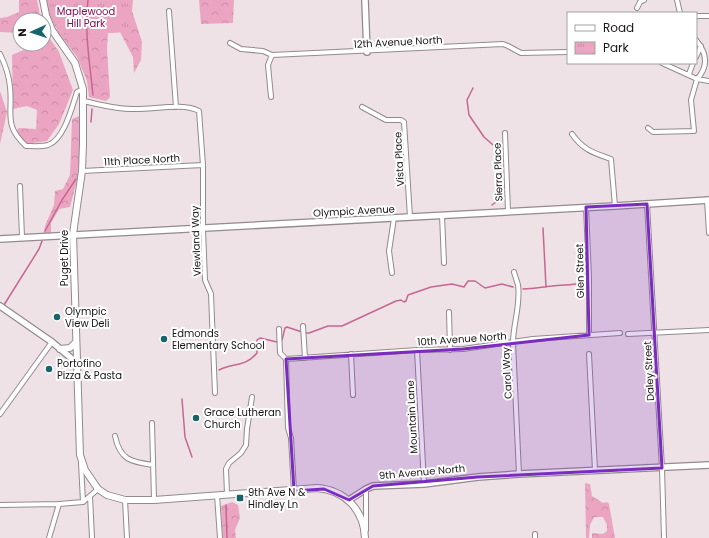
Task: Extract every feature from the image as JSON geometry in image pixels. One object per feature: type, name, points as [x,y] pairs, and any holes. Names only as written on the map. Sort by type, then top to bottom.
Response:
[{"type":"main road","name":"Puget Drive","points":[[43,0],[46,15],[52,30],[75,63],[83,89],[84,101],[82,171],[73,234],[80,455]]},
{"type":"main road","points":[[60,349],[70,348],[76,342]]},
{"type":"main road","points":[[80,455],[85,470],[98,489],[107,495],[125,500],[154,500],[227,494],[324,489],[336,492],[353,504],[360,517],[365,536]]},
{"type":"street","points":[[365,0],[367,52]]},
{"type":"street","points":[[637,8],[640,2],[644,0]]},
{"type":"street","points":[[677,0],[680,12]]},
{"type":"street","points":[[84,101],[113,108],[132,109],[176,107],[169,12]]},
{"type":"street","points":[[697,16],[709,16]]},
{"type":"street","points":[[648,128],[653,132],[694,131],[691,100],[697,79],[704,74],[708,63],[708,57],[697,41]]},
{"type":"street","name":"12th Avenue North","points":[[230,43],[241,49],[263,51],[272,56],[503,44],[521,53],[567,52]]},
{"type":"street","points":[[697,55],[701,46]]},
{"type":"street","points":[[0,54],[4,63],[10,87],[10,119],[12,129],[20,141],[26,146],[49,145],[55,140],[63,130],[77,92],[83,89]]},
{"type":"street","points":[[271,97],[268,65],[272,56]]},
{"type":"street","points":[[664,64],[697,79],[709,81]]},
{"type":"street","points":[[689,74],[693,64]]},
{"type":"street","name":"Viewland Way","points":[[176,107],[194,108],[200,111],[203,165],[205,280],[211,294],[215,393]]},
{"type":"street","name":"Vista Place","points":[[362,107],[386,120],[401,120],[404,122],[410,217]]},
{"type":"street","name":"Sierra Place","points":[[505,133],[508,211]]},
{"type":"street","points":[[572,134],[585,150],[611,159],[616,206]]},
{"type":"street","name":"11th Place North","points":[[82,171],[203,165]]},
{"type":"street","points":[[20,186],[22,237]]},
{"type":"street","points":[[708,200],[709,233]]},
{"type":"street","name":"Olympic Avenue","points":[[0,239],[708,200]]},
{"type":"street","name":"Daley Street","points":[[647,204],[662,468],[664,538]]},
{"type":"street","name":"Glen Street","points":[[586,207],[589,278],[589,335]]},
{"type":"street","points":[[442,215],[444,263]]},
{"type":"street","points":[[392,273],[389,251],[394,218]]},
{"type":"street","name":"Carol Way","points":[[514,272],[518,286],[518,302],[513,332],[513,343],[519,474]]},
{"type":"street","points":[[0,306],[52,342],[77,363]]},
{"type":"street","points":[[449,312],[450,350]]},
{"type":"street","points":[[303,326],[305,358]]},
{"type":"street","points":[[279,329],[280,353],[286,359],[288,428],[291,438],[294,491]]},
{"type":"street","points":[[628,334],[709,330]]},
{"type":"street","name":"10th Avenue North","points":[[286,359],[417,350],[450,350],[513,343],[533,339],[620,333]]},
{"type":"street","points":[[0,414],[52,342]]},
{"type":"street","name":"Mountain Lane","points":[[417,350],[424,484]]},
{"type":"street","points":[[351,354],[353,395]]},
{"type":"street","points":[[589,354],[595,470]]},
{"type":"street","points":[[227,494],[226,469],[229,463],[241,454],[246,445],[252,396]]},
{"type":"street","points":[[152,423],[154,500]]},
{"type":"street","points":[[115,436],[117,446],[123,456],[134,463],[153,465]]},
{"type":"street","name":"Puget Drive","points":[[80,455],[83,502]]},
{"type":"street","name":"9th Avenue North","points":[[349,500],[373,486],[424,484],[478,477],[519,474],[709,465]]},
{"type":"street","points":[[0,506],[83,502],[98,489]]},
{"type":"street","points":[[365,536],[366,489]]},
{"type":"street","points":[[216,495],[220,538]]},
{"type":"street","points":[[90,496],[92,538]]},
{"type":"street","points":[[125,500],[127,538]]},
{"type":"street","points":[[49,538],[59,504]]},
{"type":"highlighted area","points":[[647,204],[662,468],[478,477],[373,486],[349,500],[324,489],[294,491],[286,359],[463,349],[589,335],[586,207]]},
{"type":"green space","points":[[19,0],[37,0],[39,12],[19,12]]},
{"type":"green space","points":[[47,0],[133,0],[132,11],[142,42],[141,60],[134,73],[133,57],[120,32],[108,33],[107,49],[110,97],[106,101],[89,97],[87,81],[77,57],[60,35],[52,20],[52,12],[48,12]]},
{"type":"green space","name":"Maplewood Hill Park","points":[[47,0],[127,0],[129,32],[60,35],[52,20],[52,12],[48,12]]},
{"type":"green space","points":[[199,0],[234,0],[233,23],[201,24]]},
{"type":"green space","points":[[12,15],[12,33],[0,32],[0,18]]},
{"type":"green space","points":[[52,42],[59,52],[73,90],[59,124],[47,141],[26,144],[16,131],[19,128],[36,129],[37,110],[27,106],[13,109],[12,55],[19,52],[52,52]]},
{"type":"green space","points":[[0,91],[7,112],[0,144]]},
{"type":"green space","points":[[79,116],[81,145],[78,176],[70,207],[59,209],[51,223],[51,236],[43,235],[45,226],[54,205],[55,191],[63,189],[70,175],[72,119]]},
{"type":"green space","points":[[585,483],[590,484],[592,496],[603,503],[607,502],[609,504],[615,538],[592,538],[592,533],[603,534],[607,531],[607,525],[603,517],[594,517],[590,525],[589,538],[586,538]]},
{"type":"green space","points":[[232,502],[238,505],[240,518],[235,530],[236,538],[223,538],[221,506]]},
{"type":"waterway","points":[[88,0],[87,35],[93,95]]},
{"type":"waterway","points":[[473,88],[467,100],[469,115],[484,137],[500,151],[501,172]]},
{"type":"waterway","points":[[91,122],[92,109]]},
{"type":"waterway","points":[[498,199],[501,194],[501,178]]},
{"type":"waterway","points":[[45,231],[62,200],[76,179]]},
{"type":"waterway","points":[[492,205],[496,202]]},
{"type":"waterway","points":[[543,228],[546,287]]},
{"type":"waterway","points":[[4,305],[39,249],[42,241]]},
{"type":"waterway","points":[[306,333],[328,326],[342,326],[396,301],[401,300],[404,302],[406,301],[408,295],[431,287],[452,284],[464,287],[468,281],[475,281],[485,288],[502,284],[513,287]]},
{"type":"waterway","points":[[523,289],[580,283]]},
{"type":"waterway","points":[[282,340],[285,328],[287,327],[302,332]]},
{"type":"waterway","points":[[219,370],[243,363],[252,358],[257,353],[257,340],[260,338],[277,342]]},
{"type":"waterway","points":[[182,399],[185,437],[192,457]]},
{"type":"waterway","points":[[226,505],[227,538]]},
{"type":"place","name":"Olympic View Deli","points":[[57,317]]},
{"type":"place","name":"Edmonds Elementary School","points":[[164,339]]},
{"type":"place","name":"Portofino Pizza & Pasta","points":[[49,369]]},
{"type":"place","name":"Grace Lutheran Church","points":[[196,418]]},
{"type":"place","name":"9th Ave N & Hindley Ln","points":[[240,498]]}]
